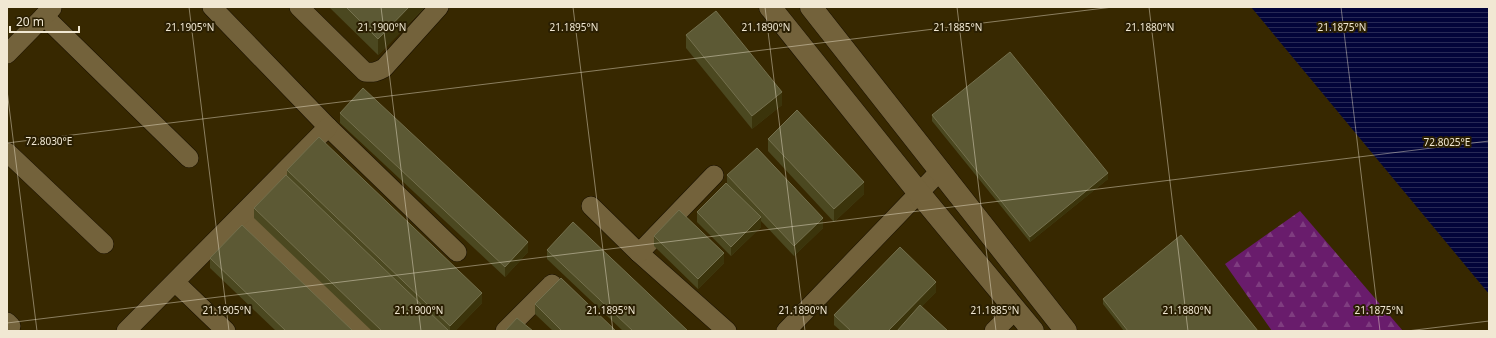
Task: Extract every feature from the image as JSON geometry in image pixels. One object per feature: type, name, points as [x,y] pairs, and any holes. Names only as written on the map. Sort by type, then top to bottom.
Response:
[{"type":"street","points":[[212,7],[328,127],[457,252]]},
{"type":"street","points":[[298,7],[365,72],[370,73],[378,72],[384,68],[440,7]]},
{"type":"street","points":[[770,7],[919,193],[1033,331]]},
{"type":"street","points":[[811,7],[941,170],[1066,331]]},
{"type":"street","points":[[7,54],[49,11],[189,158]]},
{"type":"street","points":[[864,124],[886,102]]},
{"type":"street","points":[[126,331],[328,127]]},
{"type":"street","points":[[7,152],[104,244]]},
{"type":"street","points":[[786,331],[941,170]]},
{"type":"street","points":[[640,253],[714,175]]},
{"type":"street","points":[[592,206],[640,253],[727,331]]},
{"type":"street","points":[[242,215],[364,331]]},
{"type":"street","points":[[175,282],[226,331]]},
{"type":"street","points":[[506,331],[552,284]]},
{"type":"street","points":[[994,331],[1015,310]]},
{"type":"green space","points":[[1300,211],[1403,331],[1272,331],[1225,264]]},
{"type":"shaded area","points":[[1251,7],[1489,7],[1489,294]]},
{"type":"building","points":[[346,7],[409,7],[378,39]]},
{"type":"building","points":[[716,11],[782,92],[752,116],[686,35]]},
{"type":"building","points":[[1010,52],[1108,173],[1030,237],[932,115]]},
{"type":"building","points":[[363,88],[528,242],[505,267],[340,113]]},
{"type":"building","points":[[797,110],[864,182],[834,209],[768,139]]},
{"type":"building","points":[[319,137],[482,293],[450,326],[287,170]]},
{"type":"building","points":[[757,148],[823,218],[794,246],[727,175]]},
{"type":"building","points":[[286,175],[449,331],[382,331],[254,208]]},
{"type":"building","points":[[726,183],[761,217],[731,247],[697,212]]},
{"type":"building","points":[[679,210],[724,253],[698,279],[654,236]]},
{"type":"building","points":[[573,222],[688,331],[633,331],[547,250]]},
{"type":"building","points":[[242,225],[353,331],[286,331],[210,258]]},
{"type":"building","points":[[1181,235],[1258,331],[1128,331],[1103,299]]},
{"type":"building","points":[[900,247],[936,282],[888,331],[851,331],[834,315]]},
{"type":"building","points":[[561,278],[616,331],[562,331],[535,304]]},
{"type":"building","points":[[920,305],[948,331],[897,331]]},
{"type":"building","points":[[517,318],[533,331],[505,331]]}]
